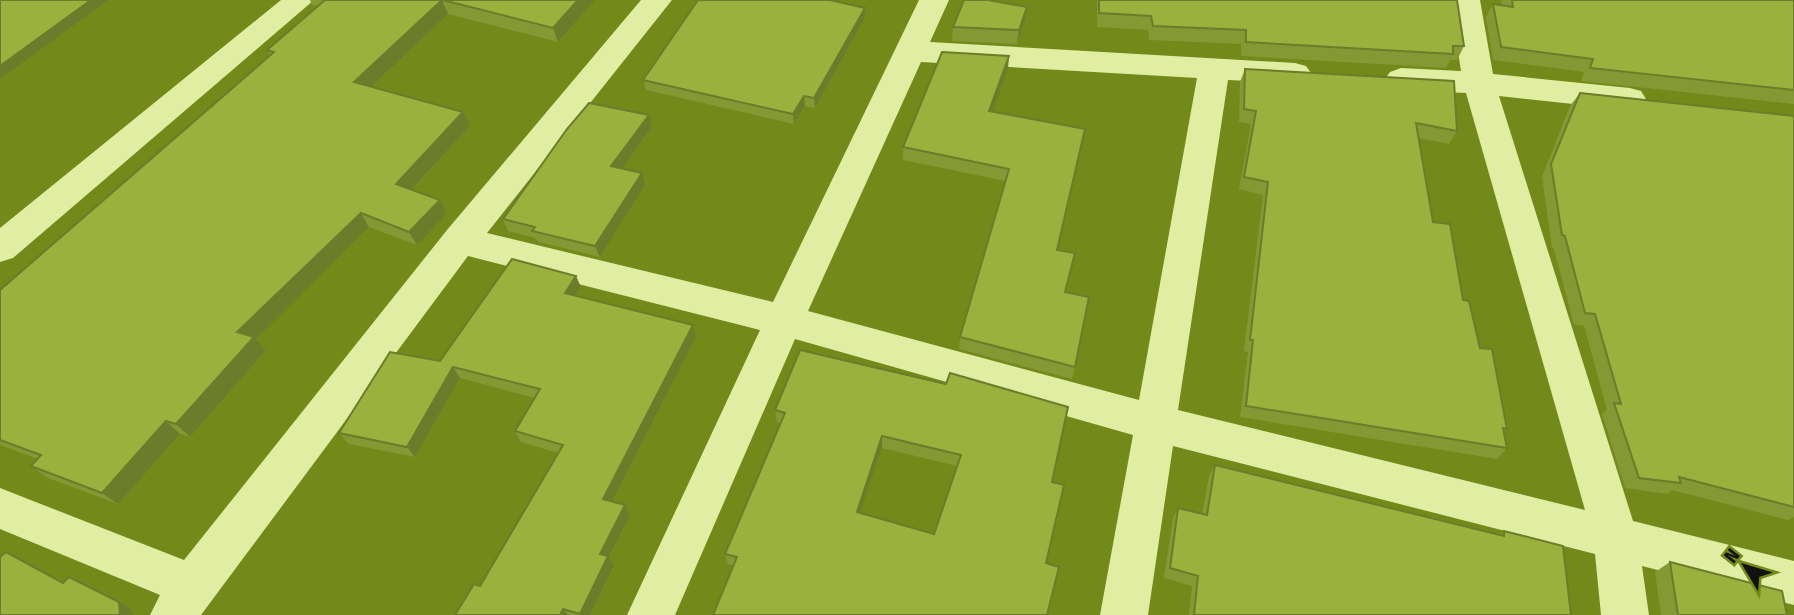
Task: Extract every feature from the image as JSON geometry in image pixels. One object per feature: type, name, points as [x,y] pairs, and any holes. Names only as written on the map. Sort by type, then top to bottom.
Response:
[{"type":"street","points":[[0,248],[299,0]]},
{"type":"street","points":[[0,508],[184,601],[460,240],[657,0]]},
{"type":"street","points":[[651,615],[784,320],[934,0]]},
{"type":"street","points":[[1465,0],[1479,83],[1616,540],[1625,615]]},
{"type":"street","points":[[909,51],[1326,75]]},
{"type":"street","points":[[1124,615],[1214,69]]},
{"type":"street","points":[[1367,77],[1479,83],[1657,102]]},
{"type":"street","points":[[460,240],[784,320],[1156,423],[1794,583]]},
{"type":"building","points":[[0,0],[91,0],[0,66]]},
{"type":"building","points":[[325,0],[442,0],[354,82],[463,112],[396,184],[440,200],[409,232],[361,213],[237,332],[254,337],[176,424],[166,421],[102,493],[31,466],[41,455],[0,440],[0,290],[274,52],[267,50]]},
{"type":"building","points":[[443,0],[578,0],[553,28]]},
{"type":"building","points":[[698,0],[830,0],[865,8],[814,98],[804,96],[793,114],[643,80]]},
{"type":"building","points":[[964,0],[988,0],[1027,7],[1019,30],[953,27]]},
{"type":"building","points":[[1099,0],[1457,0],[1464,46],[1453,46],[1453,54],[1246,42],[1246,30],[1153,26],[1151,16],[1099,13]]},
{"type":"building","points":[[1512,0],[1794,0],[1794,90],[1590,68],[1593,59],[1501,47],[1493,4],[1513,7]]},
{"type":"building","points":[[942,52],[1009,56],[989,111],[1085,129],[1057,250],[1075,253],[1065,292],[1089,297],[1075,367],[960,337],[1009,169],[903,147]]},
{"type":"building","points":[[1245,69],[1454,81],[1457,131],[1416,123],[1433,222],[1450,224],[1463,300],[1469,301],[1480,348],[1492,349],[1507,429],[1503,428],[1507,448],[1246,406],[1253,340],[1250,340],[1268,182],[1244,177],[1256,111],[1244,109]]},
{"type":"building","points":[[1580,93],[1794,116],[1794,507],[1679,477],[1681,483],[1639,478],[1614,403],[1621,404],[1595,314],[1585,313],[1565,236],[1562,235],[1551,164]]},
{"type":"building","points":[[589,103],[649,115],[611,166],[642,173],[595,246],[532,231],[535,227],[503,219],[567,129]]},
{"type":"building","points":[[512,259],[576,276],[565,293],[693,325],[603,499],[625,505],[600,554],[608,556],[580,614],[563,609],[560,615],[455,615],[474,584],[480,586],[563,445],[515,431],[540,389],[453,367],[407,447],[339,433],[390,352],[440,361]]},
{"type":"building","points":[[800,350],[946,384],[950,373],[1068,407],[1052,482],[1064,485],[1046,563],[1059,567],[1047,615],[713,615],[737,557],[725,554],[785,413],[775,410]],"holes":[[[882,436],[961,455],[934,534],[857,512]]]},
{"type":"building","points":[[1215,465],[1504,536],[1504,531],[1563,546],[1571,615],[1194,615],[1198,576],[1170,568],[1178,508],[1207,515]]},
{"type":"building","points":[[6,552],[63,583],[69,577],[119,602],[120,615],[0,615],[0,557]]},
{"type":"building","points":[[1670,562],[1782,591],[1787,615],[1678,615]]}]
